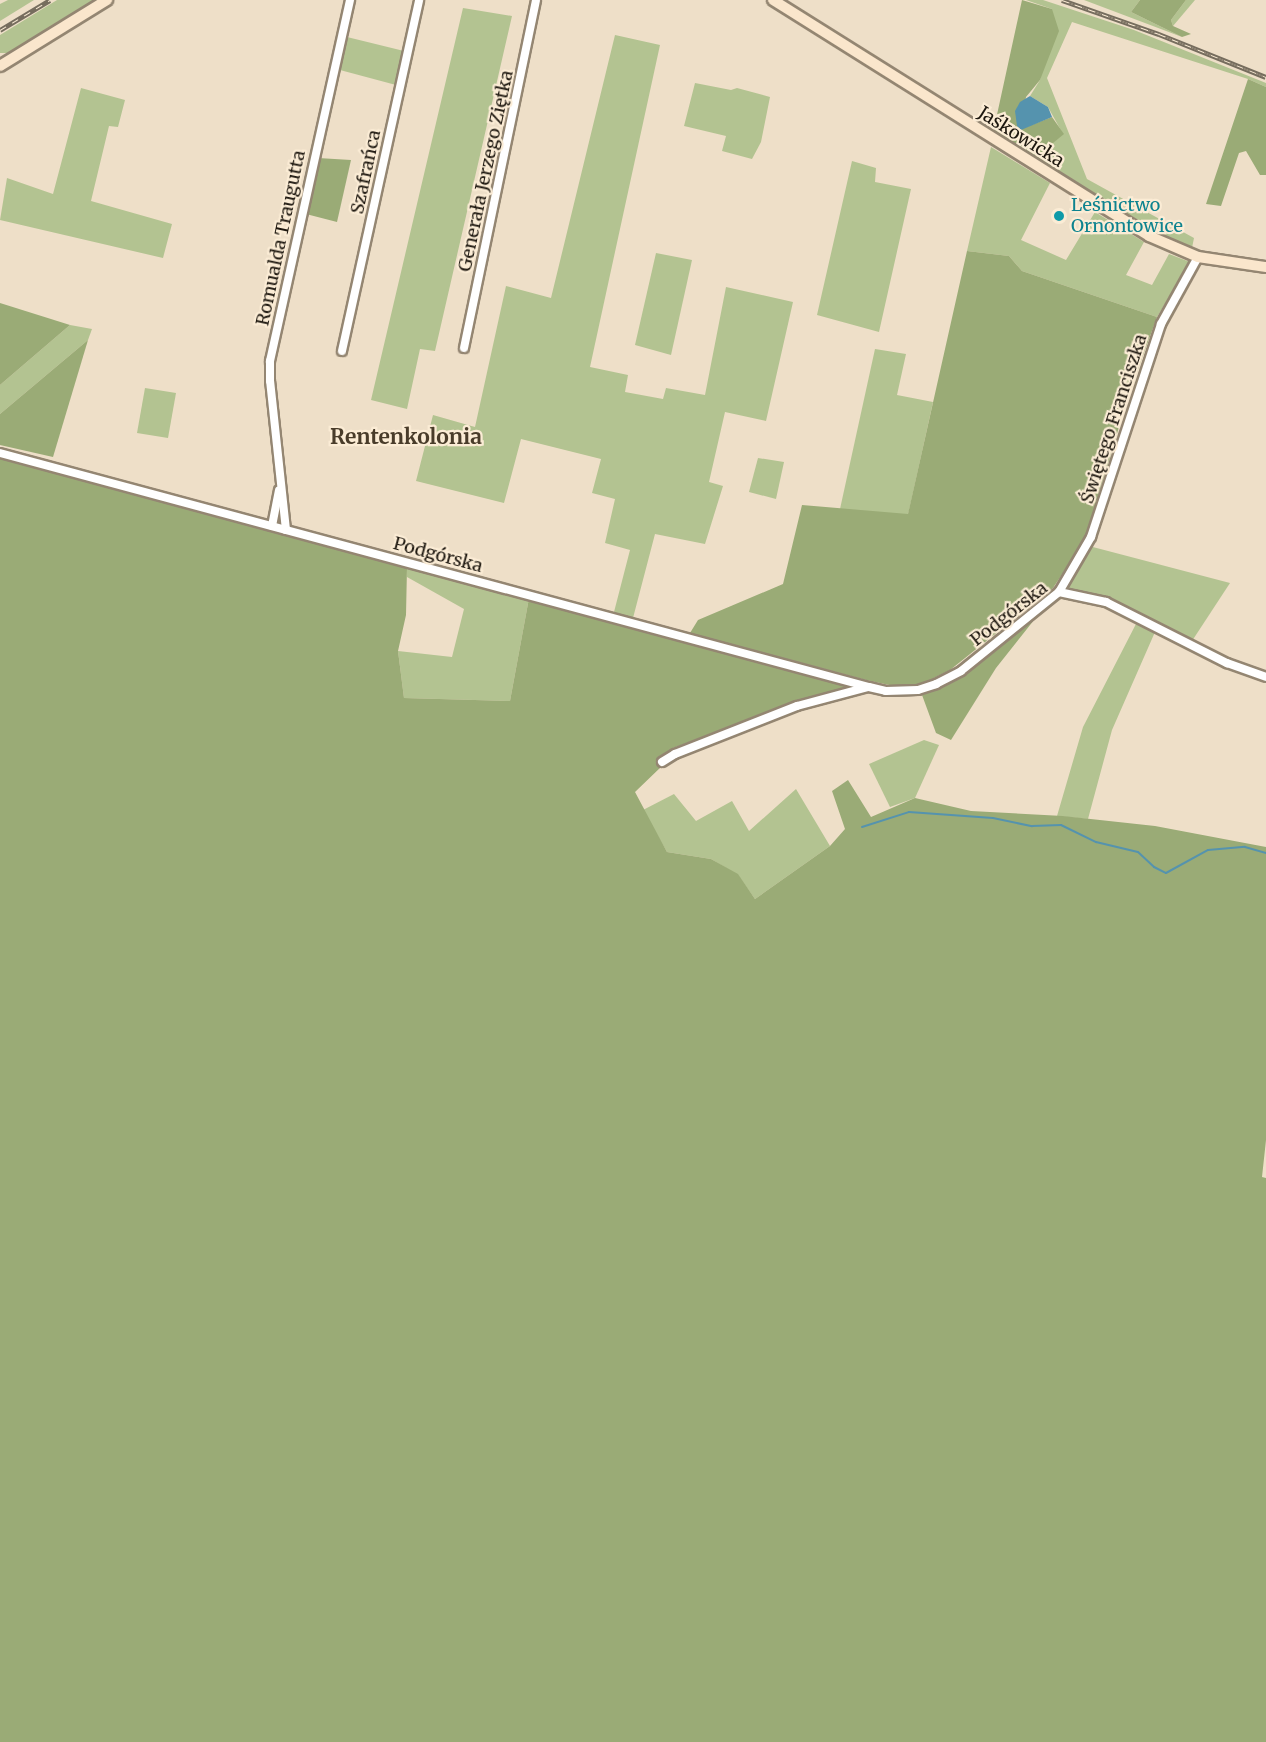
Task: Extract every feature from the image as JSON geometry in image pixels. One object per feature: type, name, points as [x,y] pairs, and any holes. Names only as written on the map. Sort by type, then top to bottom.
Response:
[{"type":"street","points":[[0,66],[107,0]]},
{"type":"street","name":"Romualda Traugutta","points":[[286,530],[270,361],[350,0]]},
{"type":"street","name":"Szafrańca","points":[[342,351],[419,0]]},
{"type":"street","name":"Generała Jerzego Ziętka","points":[[464,348],[536,0]]},
{"type":"street","name":"Jaśkowicka","points":[[773,0],[1149,236],[1198,257],[1266,267]]},
{"type":"street","name":"Świętego Franciszka","points":[[1059,592],[1091,537],[1161,324],[1198,257]]},
{"type":"street","name":"Podgórska","points":[[0,453],[886,691],[918,690],[951,678],[1059,592],[1106,602],[1227,663],[1266,677]]},
{"type":"street","name":"Romualda Traugutta","points":[[272,526],[280,484]]},
{"type":"street","name":"Podgórska","points":[[662,762],[675,754],[797,706],[869,687]]},
{"type":"green space","points":[[8,0],[34,0],[0,21],[0,4]]},
{"type":"green space","points":[[57,0],[100,0],[12,53],[0,53],[0,35]]},
{"type":"green space","points":[[1022,0],[1052,9],[1059,31],[1040,80],[1026,97],[1021,129],[1052,117],[1064,134],[1035,158],[993,133]]},
{"type":"green space","points":[[1026,0],[1043,0],[1134,30],[1266,83],[1266,87],[1248,79],[1072,22],[1047,78],[1087,179],[1194,238],[1192,248],[1164,237],[1035,158],[1063,134],[1048,107],[1030,96],[1040,80],[1052,9]]},
{"type":"green space","points":[[1084,0],[1140,0],[1131,12],[1182,37]]},
{"type":"green space","points":[[1140,0],[1186,0],[1171,20],[1173,26],[1191,34],[1182,37],[1131,12]]},
{"type":"green space","points":[[1186,0],[1195,0],[1173,26],[1171,20]]},
{"type":"green space","points":[[463,8],[512,16],[435,351],[420,349],[407,409],[371,400]]},
{"type":"green space","points":[[615,35],[660,45],[590,367],[628,375],[625,392],[663,399],[666,388],[705,395],[726,287],[793,302],[766,421],[725,412],[709,482],[723,486],[705,544],[655,534],[633,618],[614,612],[630,550],[605,543],[615,499],[592,493],[601,459],[521,439],[504,503],[416,481],[433,415],[475,427],[506,286],[551,298]]},
{"type":"green space","points":[[347,37],[404,51],[396,85],[340,70]]},
{"type":"green space","points":[[1248,79],[1266,87],[1266,175],[1260,175],[1246,151],[1239,153],[1221,206],[1206,204]]},
{"type":"green space","points":[[695,83],[731,90],[737,88],[770,97],[761,142],[752,159],[722,151],[726,136],[684,126]]},
{"type":"green space","points":[[81,88],[125,100],[118,127],[109,126],[91,201],[172,224],[163,258],[0,220],[7,178],[53,194]]},
{"type":"green space","points":[[991,147],[1050,183],[1021,240],[1066,260],[1095,212],[1144,242],[1126,275],[1152,285],[1169,254],[1190,262],[1157,317],[1022,271],[1009,256],[967,251]]},
{"type":"green space","points":[[318,158],[351,160],[337,222],[306,214]]},
{"type":"green space","points":[[852,161],[876,168],[875,182],[911,189],[879,332],[817,315]]},
{"type":"green space","points":[[967,251],[1009,256],[1022,271],[1157,317],[1127,400],[1086,538],[1053,588],[950,670],[920,685],[894,686],[866,680],[690,633],[698,620],[783,584],[802,505],[908,514]]},
{"type":"green space","points":[[656,253],[692,260],[671,355],[635,345]]},
{"type":"green space","points":[[0,303],[70,325],[0,385]]},
{"type":"green space","points":[[70,325],[92,329],[88,340],[0,414],[0,385]]},
{"type":"green space","points":[[88,340],[53,457],[0,445],[0,414]]},
{"type":"green space","points":[[875,349],[906,354],[897,395],[933,402],[908,515],[840,509]]},
{"type":"green space","points":[[145,388],[176,393],[168,438],[137,433]]},
{"type":"green space","points":[[0,456],[407,568],[406,615],[398,651],[404,698],[510,701],[529,598],[844,682],[844,692],[798,702],[673,748],[662,766],[635,792],[667,852],[711,859],[738,874],[755,899],[830,846],[845,829],[832,791],[848,780],[871,817],[915,798],[971,811],[1063,816],[1155,826],[1266,847],[1266,1140],[1262,1177],[1266,1178],[1266,1742],[0,1742]]},
{"type":"green space","points":[[758,458],[784,462],[776,499],[749,492]]},
{"type":"green space","points":[[1089,546],[1230,583],[1192,641],[1065,587]]},
{"type":"green space","points":[[407,568],[529,598],[510,701],[404,698],[398,651],[452,657],[464,609],[407,577]]},
{"type":"green space","points":[[1038,615],[996,668],[951,740],[936,733],[922,695],[942,688]]},
{"type":"green space","points":[[1137,622],[1155,632],[1112,730],[1088,819],[1057,816],[1083,727]]},
{"type":"green space","points":[[924,740],[939,745],[915,798],[890,807],[869,764]]},
{"type":"green space","points":[[796,789],[830,846],[755,899],[738,875],[711,859],[667,852],[643,810],[674,794],[696,821],[732,801],[749,831]]},
{"type":"water","points":[[1030,96],[1048,107],[1052,117],[1021,130],[1017,126],[1015,111],[1020,102]]},
{"type":"waterway","points":[[862,827],[909,812],[993,818],[1032,826],[1061,825],[1096,842],[1138,852],[1154,867],[1166,873],[1208,850],[1245,847],[1266,853]]},
{"type":"railway","points":[[0,30],[50,0]]},
{"type":"railway","points":[[1062,0],[1159,34],[1266,77]]},
{"type":"place","name":"Leśnictwo Ornontowice","points":[[1059,216]]},
{"type":"district","name":"Rentenkolonia","points":[[406,437]]}]
